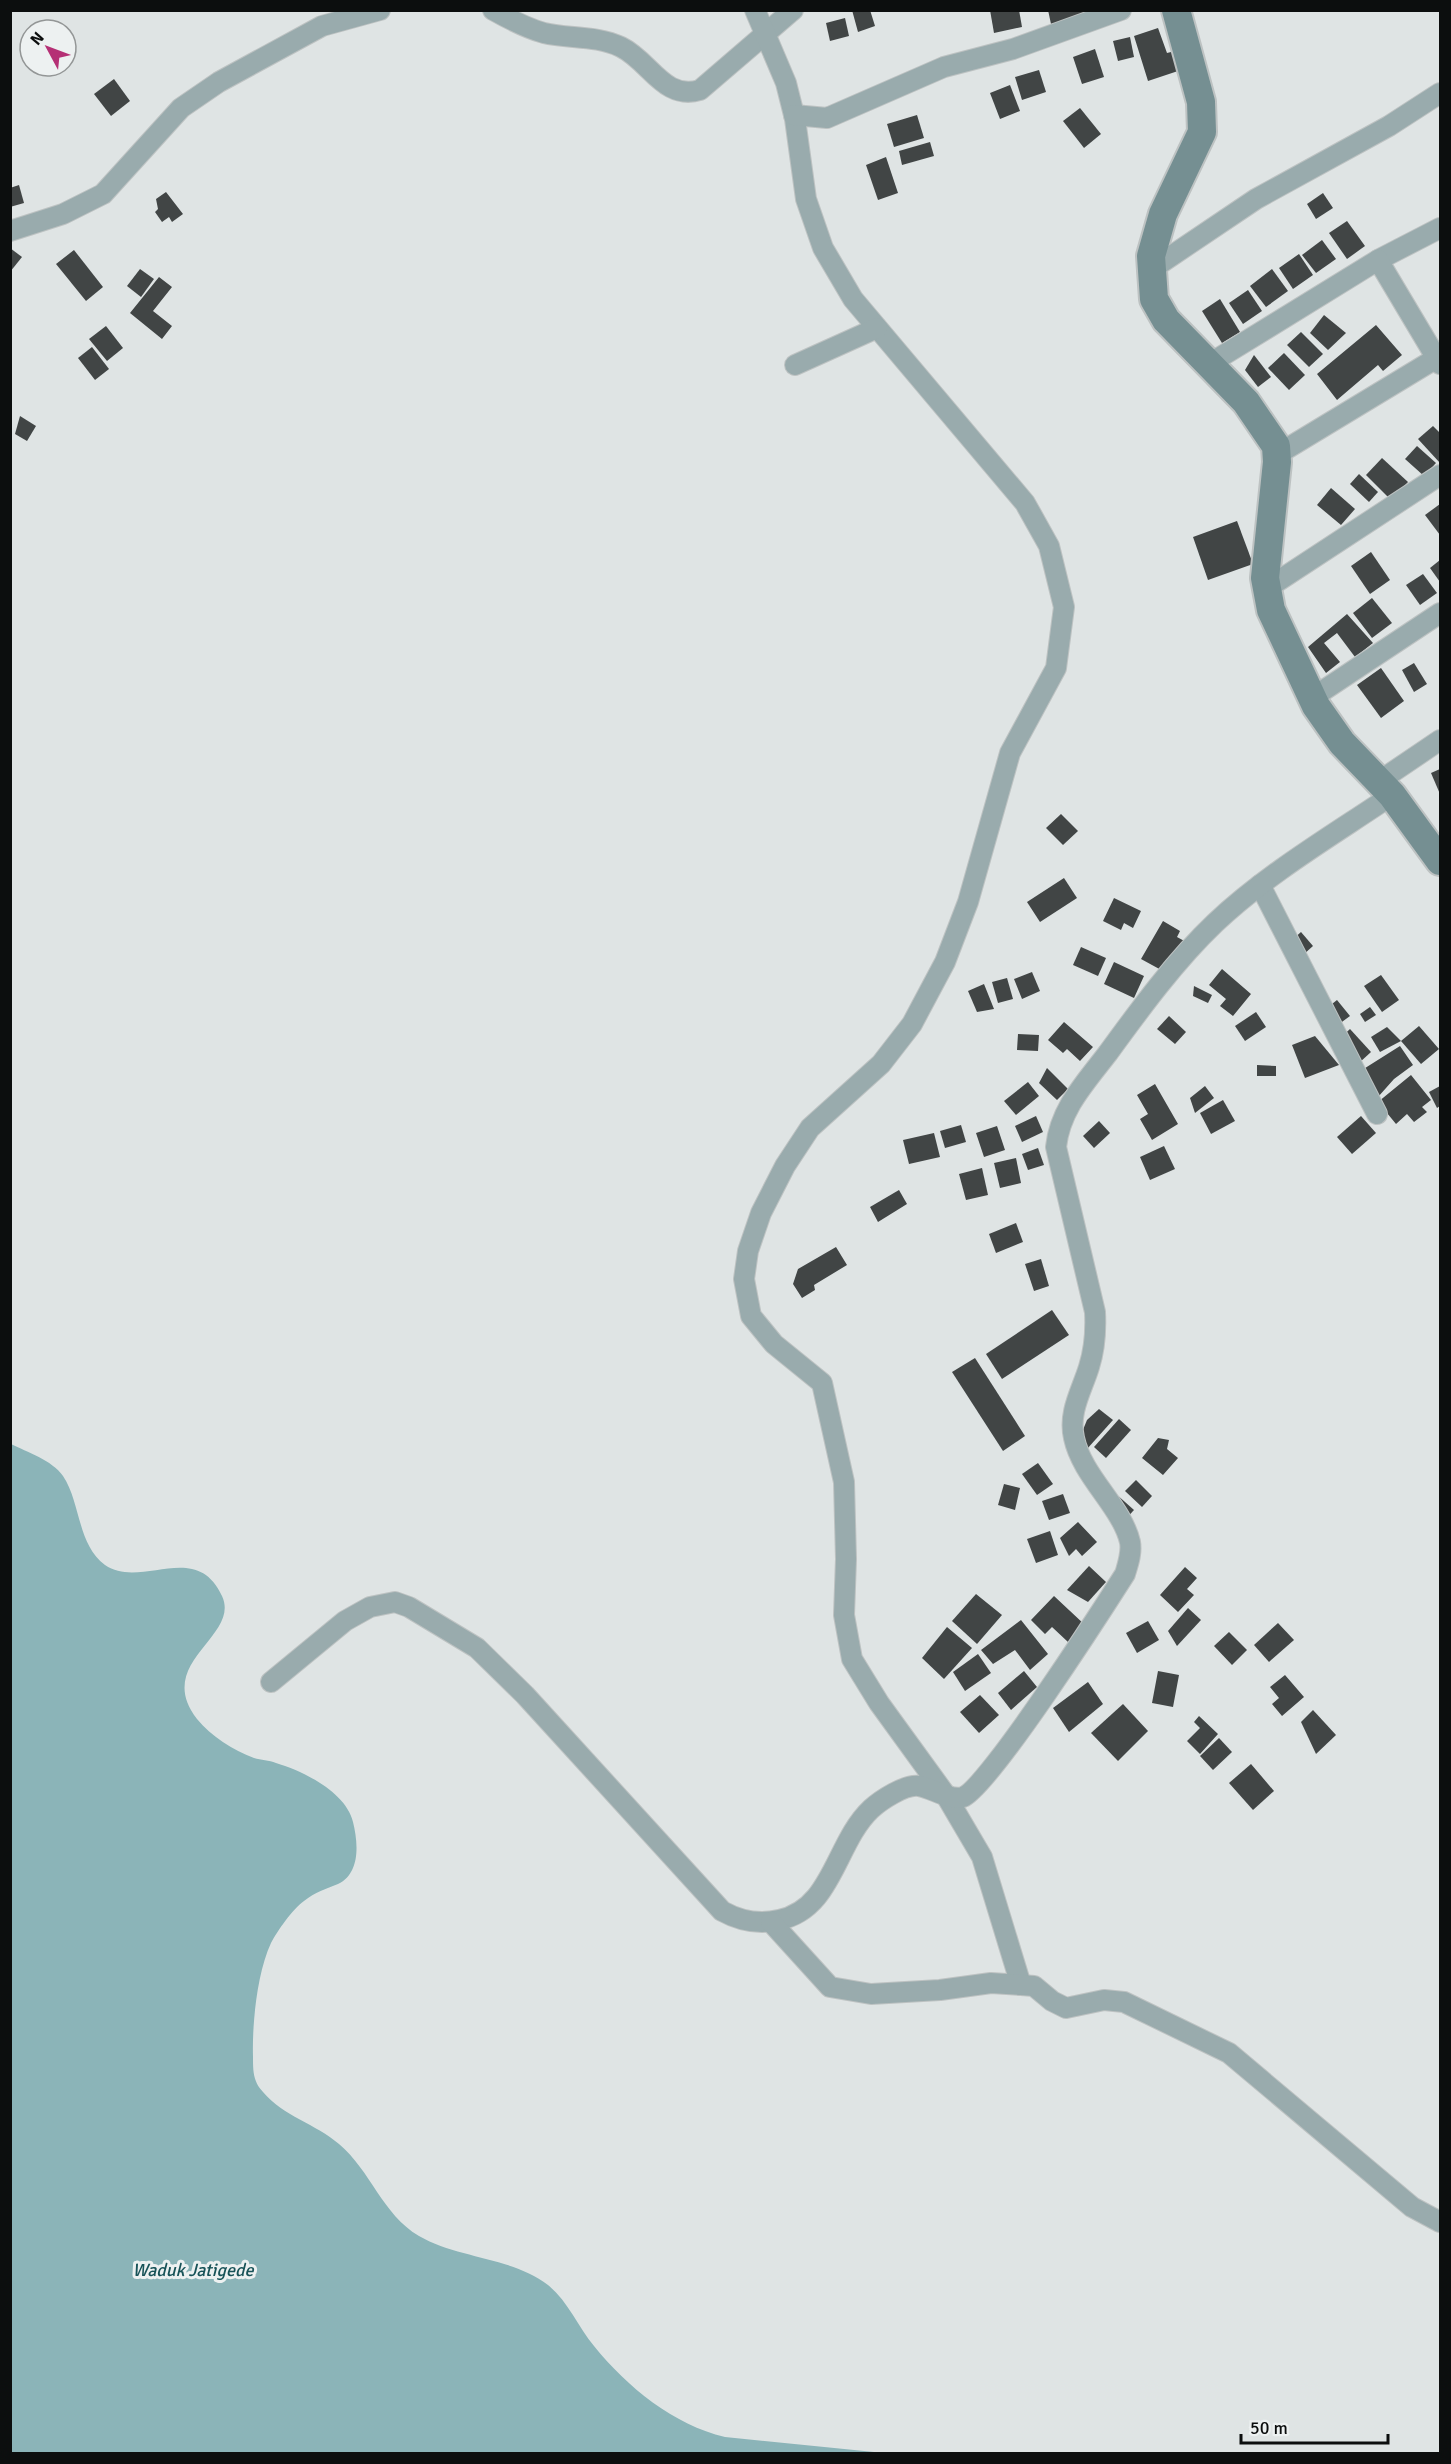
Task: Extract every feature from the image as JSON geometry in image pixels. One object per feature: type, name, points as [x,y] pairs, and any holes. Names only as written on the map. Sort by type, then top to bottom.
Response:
[{"type":"street","points":[[10,231],[63,214],[103,194],[181,108],[219,82],[322,26],[380,10]]},
{"type":"street","points":[[494,10],[514,16],[545,33],[589,37],[622,47],[674,89],[686,94],[700,90],[793,10]]},
{"type":"street","points":[[755,10],[767,33],[786,82],[794,115],[806,199],[823,248],[853,299],[1024,502],[1049,546],[1064,607],[1056,668],[1010,753],[968,902],[945,962],[912,1024],[887,1056],[810,1128],[785,1166],[761,1213],[748,1251],[744,1279],[751,1316],[774,1344],[822,1383],[844,1482],[846,1559],[844,1615],[852,1659],[879,1703],[945,1794],[982,1857],[1021,1985]]},
{"type":"street","points":[[794,115],[826,118],[944,67],[1013,49],[1121,10]]},
{"type":"street","points":[[1176,10],[1201,102],[1202,132],[1163,214],[1151,256],[1154,299],[1166,320],[1246,402],[1276,446],[1278,454],[1268,538],[1266,589],[1271,610],[1312,698],[1342,743],[1386,787],[1440,861]]},
{"type":"street","points":[[1152,268],[1256,199],[1389,126],[1440,93]]},
{"type":"street","points":[[1209,364],[1378,260],[1440,228]]},
{"type":"street","points":[[1278,454],[1439,359],[1378,260]]},
{"type":"street","points":[[795,364],[877,328]]},
{"type":"street","points":[[1266,589],[1440,475]]},
{"type":"street","points":[[1312,698],[1440,613]]},
{"type":"street","points":[[271,1682],[345,1621],[370,1607],[395,1602],[409,1607],[477,1648],[517,1687],[722,1911],[755,1923],[771,1922],[804,1911],[815,1901],[850,1836],[872,1808],[910,1786],[963,1797],[981,1781],[1106,1603],[1125,1574],[1130,1558],[1130,1544],[1125,1529],[1095,1484],[1073,1436],[1075,1405],[1089,1368],[1096,1334],[1095,1312],[1056,1147],[1060,1125],[1069,1104],[1135,1016],[1214,924],[1260,885],[1386,787],[1440,740]]},
{"type":"street","points":[[1260,885],[1377,1114]]},
{"type":"street","points":[[771,1922],[830,1987],[871,1994],[940,1990],[991,1983],[1034,1986],[1052,2001],[1066,2008],[1104,2000],[1124,2002],[1228,2053],[1412,2207],[1440,2222]]},
{"type":"water","name":"Waduk Jatigede","points":[[11,1444],[46,1461],[63,1476],[89,1546],[105,1565],[119,1571],[135,1572],[183,1568],[198,1571],[211,1579],[222,1596],[225,1611],[220,1624],[191,1666],[185,1682],[186,1699],[197,1719],[216,1737],[238,1751],[298,1771],[322,1784],[342,1801],[349,1811],[357,1848],[351,1872],[338,1884],[316,1893],[299,1905],[277,1932],[266,1955],[256,1999],[253,2044],[254,2076],[263,2092],[290,2114],[339,2144],[360,2167],[395,2216],[419,2236],[435,2244],[518,2269],[548,2285],[567,2306],[588,2339],[621,2376],[670,2414],[725,2437],[884,2453],[11,2453]]},
{"type":"building","points":[[852,10],[870,10],[875,26],[858,32]]},
{"type":"building","points":[[990,10],[1019,10],[1022,27],[994,33]]},
{"type":"building","points":[[1048,10],[1083,10],[1084,16],[1051,24]]},
{"type":"building","points":[[845,18],[849,36],[830,41],[826,23]]},
{"type":"building","points":[[1158,28],[1167,53],[1175,51],[1181,70],[1148,81],[1134,36]]},
{"type":"building","points":[[1130,37],[1134,57],[1118,61],[1113,41]]},
{"type":"building","points":[[1095,49],[1104,77],[1082,84],[1073,57]]},
{"type":"building","points":[[1039,70],[1046,92],[1022,100],[1015,77]]},
{"type":"building","points":[[114,79],[130,101],[111,116],[94,94]]},
{"type":"building","points":[[1010,85],[1020,111],[1000,119],[990,93]]},
{"type":"building","points":[[1080,108],[1101,134],[1084,148],[1063,121]]},
{"type":"building","points":[[917,115],[924,138],[894,147],[887,124]]},
{"type":"building","points":[[930,142],[934,156],[902,165],[899,151]]},
{"type":"building","points":[[886,157],[898,193],[878,200],[866,165]]},
{"type":"building","points":[[19,185],[24,203],[10,207],[10,188]]},
{"type":"building","points":[[166,192],[183,214],[172,222],[169,217],[162,222],[155,212],[158,209],[156,199]]},
{"type":"building","points":[[1323,193],[1333,208],[1316,219],[1307,204]]},
{"type":"building","points":[[1347,221],[1365,246],[1347,259],[1329,233]]},
{"type":"building","points":[[1322,240],[1336,259],[1316,273],[1302,255]]},
{"type":"building","points":[[10,248],[22,257],[10,272]]},
{"type":"building","points":[[74,250],[103,287],[86,301],[56,264]]},
{"type":"building","points":[[1299,254],[1313,275],[1293,289],[1279,268]]},
{"type":"building","points":[[140,269],[154,279],[141,297],[127,286]]},
{"type":"building","points":[[1272,269],[1288,291],[1266,307],[1250,286]]},
{"type":"building","points":[[159,277],[172,287],[153,311],[172,326],[162,339],[130,313]]},
{"type":"building","points":[[1248,290],[1262,311],[1243,324],[1229,303]]},
{"type":"building","points":[[1220,299],[1240,332],[1222,343],[1202,311]]},
{"type":"building","points":[[1324,315],[1346,333],[1328,350],[1310,333]]},
{"type":"building","points":[[1376,325],[1402,355],[1383,371],[1378,365],[1337,400],[1317,374]]},
{"type":"building","points":[[106,326],[123,348],[107,361],[89,339]]},
{"type":"building","points":[[1301,332],[1323,354],[1309,367],[1287,345]]},
{"type":"building","points":[[92,347],[109,369],[95,380],[78,358]]},
{"type":"building","points":[[1284,353],[1305,375],[1289,390],[1268,368]]},
{"type":"building","points":[[1254,355],[1271,377],[1258,387],[1245,370]]},
{"type":"building","points":[[20,416],[36,426],[27,441],[15,434]]},
{"type":"building","points":[[1433,426],[1440,433],[1440,463],[1418,439]]},
{"type":"building","points":[[1417,446],[1436,463],[1424,476],[1405,459]]},
{"type":"building","points":[[1382,458],[1408,482],[1391,500],[1366,475]]},
{"type":"building","points":[[1359,474],[1378,492],[1369,502],[1350,484]]},
{"type":"building","points":[[1331,488],[1355,509],[1341,525],[1317,505]]},
{"type":"building","points":[[1440,504],[1440,535],[1425,515]]},
{"type":"building","points":[[1237,521],[1253,564],[1208,580],[1193,537]]},
{"type":"building","points":[[1371,552],[1390,580],[1370,594],[1351,566]]},
{"type":"building","points":[[1440,560],[1440,582],[1430,568]]},
{"type":"building","points":[[1423,574],[1437,593],[1420,605],[1406,585]]},
{"type":"building","points":[[1372,598],[1392,623],[1372,638],[1353,613]]},
{"type":"building","points":[[1347,614],[1373,643],[1355,657],[1337,633],[1324,643],[1340,662],[1326,673],[1308,647]]},
{"type":"building","points":[[1414,663],[1427,684],[1414,692],[1402,670]]},
{"type":"building","points":[[1381,668],[1404,701],[1381,718],[1357,685]]},
{"type":"building","points":[[1440,769],[1440,794],[1431,773]]},
{"type":"building","points":[[1061,814],[1078,831],[1063,845],[1046,828]]},
{"type":"building","points":[[1064,878],[1077,898],[1040,922],[1027,902]]},
{"type":"building","points":[[1114,898],[1141,911],[1133,928],[1124,923],[1121,930],[1103,921]]},
{"type":"building","points":[[1163,921],[1180,931],[1177,937],[1188,943],[1163,971],[1141,959]]},
{"type":"building","points":[[1301,932],[1313,946],[1294,963],[1282,949]]},
{"type":"building","points":[[1081,947],[1106,958],[1098,976],[1073,965]]},
{"type":"building","points":[[1114,962],[1144,976],[1134,998],[1104,984]]},
{"type":"building","points":[[1222,969],[1251,994],[1233,1016],[1220,1006],[1226,999],[1209,985]]},
{"type":"building","points":[[1032,972],[1040,991],[1022,999],[1014,979]]},
{"type":"building","points":[[1381,975],[1399,1000],[1382,1012],[1364,986]]},
{"type":"building","points":[[1007,978],[1013,999],[998,1003],[992,982]]},
{"type":"building","points":[[984,984],[994,1009],[977,1012],[968,991]]},
{"type":"building","points":[[1194,986],[1212,995],[1208,1003],[1193,996]]},
{"type":"building","points":[[1326,996],[1332,1004],[1337,1000],[1350,1016],[1331,1030]]},
{"type":"building","points":[[1370,1007],[1376,1015],[1365,1022],[1360,1014]]},
{"type":"building","points":[[1256,1012],[1266,1027],[1245,1041],[1235,1026]]},
{"type":"building","points":[[1169,1016],[1186,1032],[1175,1044],[1157,1029]]},
{"type":"building","points":[[1064,1022],[1093,1047],[1080,1061],[1067,1049],[1063,1053],[1048,1040]]},
{"type":"building","points":[[1419,1026],[1439,1049],[1421,1064],[1401,1041]]},
{"type":"building","points":[[1387,1027],[1401,1041],[1380,1052],[1371,1037]]},
{"type":"building","points":[[1350,1029],[1371,1052],[1359,1063],[1338,1040]]},
{"type":"building","points":[[1018,1034],[1039,1035],[1038,1051],[1017,1050]]},
{"type":"building","points":[[1315,1036],[1339,1065],[1305,1078],[1292,1045]]},
{"type":"building","points":[[1400,1046],[1413,1065],[1394,1079],[1378,1097],[1362,1070]]},
{"type":"building","points":[[1257,1065],[1276,1066],[1276,1076],[1257,1076]]},
{"type":"building","points":[[1047,1068],[1068,1089],[1057,1100],[1039,1083]]},
{"type":"building","points":[[1411,1075],[1431,1100],[1422,1107],[1427,1112],[1414,1122],[1407,1114],[1396,1124],[1378,1102]]},
{"type":"building","points":[[1028,1082],[1039,1096],[1016,1115],[1004,1101]]},
{"type":"building","points":[[1155,1084],[1178,1124],[1152,1140],[1140,1119],[1148,1114],[1137,1095]]},
{"type":"building","points":[[1205,1086],[1214,1098],[1195,1113],[1190,1098]]},
{"type":"building","points":[[1440,1086],[1440,1106],[1437,1108],[1429,1092]]},
{"type":"building","points":[[1223,1100],[1235,1121],[1211,1134],[1200,1113]]},
{"type":"building","points":[[1036,1116],[1043,1132],[1022,1142],[1015,1126]]},
{"type":"building","points":[[1361,1116],[1376,1133],[1352,1154],[1337,1137]]},
{"type":"building","points":[[1099,1121],[1110,1133],[1094,1148],[1083,1136]]},
{"type":"building","points":[[961,1125],[966,1142],[945,1148],[940,1131]]},
{"type":"building","points":[[997,1126],[1005,1150],[984,1157],[976,1133]]},
{"type":"building","points":[[934,1133],[940,1157],[909,1164],[903,1140]]},
{"type":"building","points":[[1164,1146],[1175,1169],[1150,1180],[1140,1157]]},
{"type":"building","points":[[1038,1148],[1044,1165],[1028,1170],[1022,1154]]},
{"type":"building","points":[[1016,1158],[1021,1183],[1000,1188],[994,1163]]},
{"type":"building","points":[[982,1168],[988,1195],[966,1200],[959,1174]]},
{"type":"building","points":[[899,1190],[907,1204],[878,1222],[870,1207]]},
{"type":"building","points":[[1016,1223],[1023,1242],[996,1253],[989,1234]]},
{"type":"building","points":[[836,1247],[847,1265],[814,1285],[815,1290],[802,1298],[793,1284],[798,1269]]},
{"type":"building","points":[[1041,1259],[1049,1286],[1034,1291],[1025,1264]]},
{"type":"building","points":[[1052,1310],[1069,1335],[1002,1379],[986,1354]]},
{"type":"building","points":[[975,1358],[1025,1436],[1003,1451],[952,1372]]},
{"type":"building","points":[[1099,1409],[1113,1420],[1087,1449],[1078,1442],[1087,1420]]},
{"type":"building","points":[[1119,1419],[1131,1430],[1106,1458],[1094,1447]]},
{"type":"building","points":[[1158,1438],[1169,1440],[1167,1449],[1178,1458],[1163,1475],[1142,1458]]},
{"type":"building","points":[[1038,1463],[1053,1484],[1037,1495],[1022,1474]]},
{"type":"building","points":[[1136,1480],[1152,1496],[1142,1507],[1125,1491]]},
{"type":"building","points":[[1004,1484],[1020,1488],[1015,1510],[998,1505]]},
{"type":"building","points":[[1063,1494],[1070,1513],[1049,1520],[1042,1501]]},
{"type":"building","points":[[1116,1494],[1134,1510],[1122,1523],[1105,1506]]},
{"type":"building","points":[[1078,1522],[1097,1542],[1082,1556],[1076,1549],[1069,1556],[1060,1538]]},
{"type":"building","points":[[1050,1531],[1058,1555],[1036,1563],[1027,1539]]},
{"type":"building","points":[[1089,1566],[1106,1582],[1088,1602],[1067,1590]]},
{"type":"building","points":[[1185,1567],[1197,1578],[1187,1589],[1194,1595],[1178,1612],[1160,1595]]},
{"type":"building","points":[[976,1594],[1002,1615],[977,1644],[952,1621]]},
{"type":"building","points":[[1054,1596],[1085,1625],[1068,1642],[1052,1627],[1045,1634],[1031,1620]]},
{"type":"building","points":[[1188,1608],[1201,1620],[1177,1646],[1168,1631]]},
{"type":"building","points":[[1021,1620],[1048,1654],[1030,1670],[1015,1650],[993,1664],[981,1650]]},
{"type":"building","points":[[1148,1621],[1159,1640],[1137,1653],[1126,1633]]},
{"type":"building","points":[[1278,1623],[1294,1640],[1269,1662],[1254,1645]]},
{"type":"building","points":[[947,1627],[972,1648],[944,1679],[922,1658]]},
{"type":"building","points":[[1229,1632],[1247,1650],[1232,1665],[1214,1646]]},
{"type":"building","points":[[978,1654],[991,1673],[965,1691],[953,1672]]},
{"type":"building","points":[[1024,1671],[1037,1687],[1011,1710],[998,1693]]},
{"type":"building","points":[[1158,1671],[1179,1675],[1173,1707],[1152,1703]]},
{"type":"building","points":[[1285,1675],[1304,1697],[1282,1716],[1272,1704],[1279,1698],[1270,1687]]},
{"type":"building","points":[[1088,1682],[1103,1704],[1069,1732],[1053,1708]]},
{"type":"building","points":[[980,1695],[999,1715],[979,1733],[960,1712]]},
{"type":"building","points":[[1123,1704],[1148,1731],[1118,1761],[1091,1733]]},
{"type":"building","points":[[1313,1710],[1336,1735],[1316,1754],[1301,1722]]},
{"type":"building","points":[[1199,1716],[1218,1734],[1200,1754],[1187,1741],[1200,1728],[1194,1722]]},
{"type":"building","points":[[1219,1738],[1232,1752],[1213,1770],[1200,1756]]},
{"type":"building","points":[[1251,1764],[1274,1791],[1253,1810],[1229,1783]]}]
